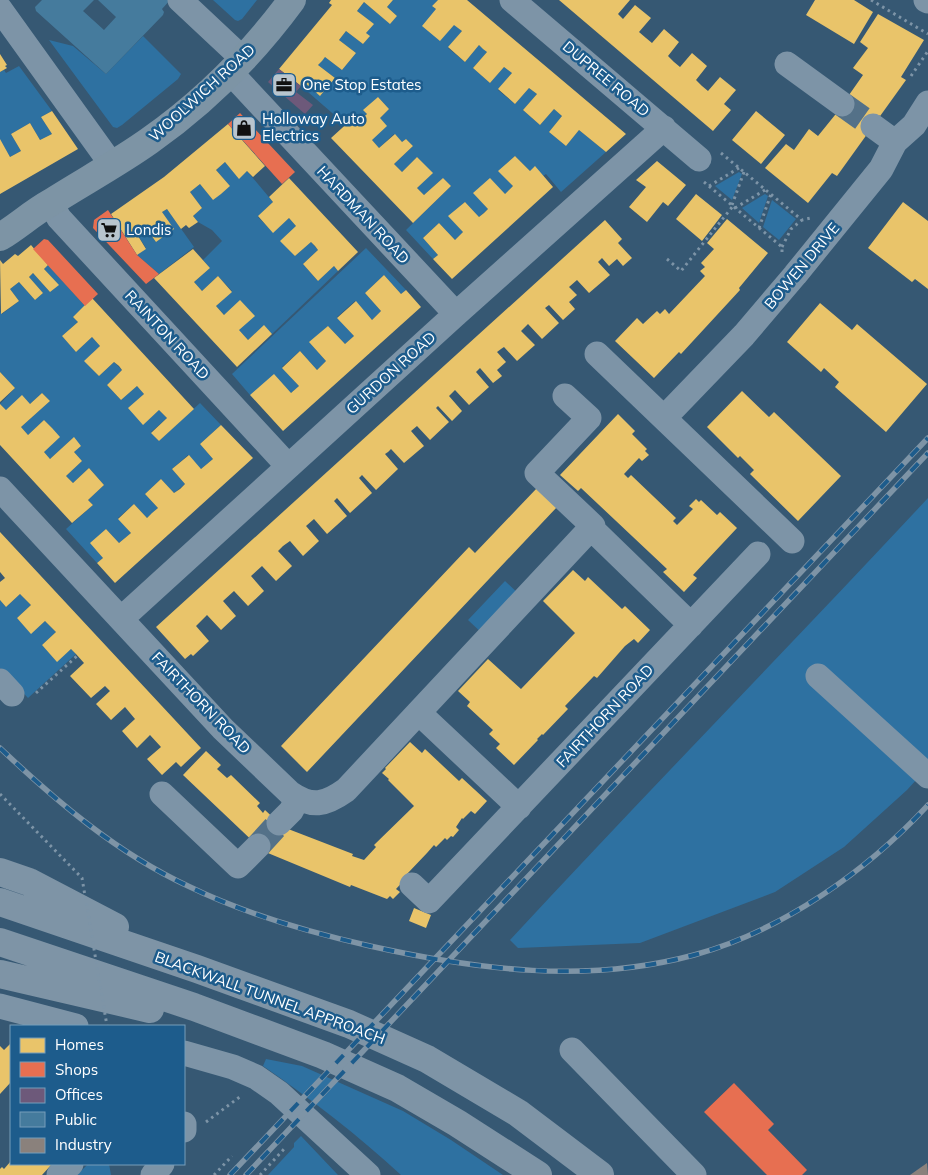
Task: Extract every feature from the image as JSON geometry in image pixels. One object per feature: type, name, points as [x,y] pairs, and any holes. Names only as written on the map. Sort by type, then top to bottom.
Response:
[{"type":"highway","points":[[0,872],[29,882],[197,969]]},
{"type":"highway","name":"BLACKWALL TUNNEL APPROACH","points":[[0,902],[197,969],[349,1024],[427,1059],[518,1113],[600,1175]]},
{"type":"highway","points":[[0,942],[194,1007],[323,1055],[397,1088],[457,1123],[538,1175]]},
{"type":"highway","points":[[0,974],[189,1018],[323,1055]]},
{"type":"main road","name":"WOOLWICH ROAD","points":[[0,237],[19,226],[50,202],[163,131],[236,66],[261,40],[292,0]]},
{"type":"street","name":"HARDMAN ROAD","points":[[180,0],[236,66],[456,314]]},
{"type":"street","name":"DUPREE ROAD","points":[[512,0],[706,163]]},
{"type":"street","points":[[0,9],[112,164]]},
{"type":"street","points":[[787,64],[842,104]]},
{"type":"street","name":"BOWEN DRIVE","points":[[664,418],[744,335],[795,275],[881,169],[895,142],[914,125],[928,103]]},
{"type":"street","points":[[873,126],[895,142]]},
{"type":"street","name":"GURDON ROAD","points":[[121,619],[456,314],[664,128]]},
{"type":"street","name":"RAINTON ROAD","points":[[50,202],[59,218],[288,466]]},
{"type":"street","points":[[597,354],[792,541]]},
{"type":"street","points":[[565,396],[588,418],[537,473],[593,526],[591,528],[691,625]]},
{"type":"street","name":"FAIRTHORN ROAD","points":[[0,489],[223,729],[298,798]]},
{"type":"street","points":[[279,823],[291,811],[298,798],[315,803],[331,800],[346,790],[591,528]]},
{"type":"street","name":"FAIRTHORN ROAD","points":[[412,885],[429,902],[758,554]]},
{"type":"street","points":[[818,676],[928,776]]},
{"type":"street","points":[[419,713],[518,806]]},
{"type":"street","points":[[162,794],[238,866],[258,846]]},
{"type":"street","points":[[0,1006],[72,1025]]},
{"type":"street","points":[[572,1050],[694,1175]]},
{"type":"street","points":[[185,1053],[233,1067],[256,1077],[279,1093],[368,1175]]},
{"type":"street","points":[[59,1175],[69,1165]]},
{"type":"street","points":[[153,1175],[161,1165]]},
{"type":"path","points":[[871,0],[928,34]]},
{"type":"path","points":[[911,76],[928,51]]},
{"type":"path","points":[[782,247],[709,186],[706,163],[739,168],[802,220]]},
{"type":"path","points":[[709,186],[739,168]]},
{"type":"path","points":[[667,259],[681,271],[733,206],[744,172]]},
{"type":"path","points":[[733,206],[765,190]]},
{"type":"path","points":[[760,228],[770,194]]},
{"type":"path","points":[[795,275],[787,268],[783,258],[782,247],[790,229],[802,220],[813,217],[826,218],[836,226]]},
{"type":"path","points":[[15,690],[78,656]]},
{"type":"path","points":[[0,794],[82,878],[107,1025]]},
{"type":"path","points":[[189,1127],[215,1116],[248,1090]]},
{"type":"path","points":[[260,1175],[285,1148]]},
{"type":"path","points":[[214,1175],[232,1156]]},
{"type":"shaded area","points":[[213,0],[257,0],[242,19],[238,21]]},
{"type":"shaded area","points":[[393,0],[438,0],[432,6],[462,31],[448,48],[465,62],[479,45],[487,52],[473,68],[490,83],[504,67],[512,73],[498,90],[515,104],[529,88],[537,94],[523,110],[540,125],[554,109],[562,116],[549,132],[566,146],[579,130],[606,152],[561,192],[546,174],[543,176],[530,171],[515,156],[499,171],[513,186],[505,194],[474,193],[488,209],[479,217],[465,202],[449,216],[463,232],[455,240],[439,223],[423,238],[438,255],[433,259],[406,230],[451,186],[443,178],[424,195],[417,188],[432,173],[417,157],[402,172],[394,164],[413,146],[406,139],[402,142],[394,134],[379,148],[372,140],[380,118],[389,109],[378,97],[364,110],[367,114],[356,124],[352,119],[346,125],[301,86],[304,82],[321,95],[335,78],[318,65],[325,57],[342,70],[356,53],[339,40],[346,31],[363,44],[369,37],[366,33],[373,24],[357,11],[364,2],[390,23],[397,16],[387,7]]},
{"type":"shaded area","points":[[143,36],[181,74],[178,79],[122,125],[117,128],[113,127],[49,40],[73,46],[106,74]]},
{"type":"shaded area","points":[[19,66],[52,111],[41,117],[52,134],[40,140],[30,123],[11,134],[21,151],[10,157],[0,140],[0,72],[4,70],[6,73]]},
{"type":"shaded area","points":[[225,162],[239,178],[247,171],[273,202],[258,217],[273,232],[289,218],[296,226],[295,256],[311,242],[318,250],[303,264],[318,281],[334,266],[338,271],[272,334],[264,326],[248,340],[216,306],[232,291],[218,276],[202,291],[194,282],[210,268],[203,260],[222,241],[212,230],[198,222],[193,216],[202,208],[190,192],[200,184],[213,200],[230,186],[216,170]]},
{"type":"shaded area","points":[[739,172],[742,174],[732,200],[715,186]]},
{"type":"shaded area","points":[[765,194],[768,196],[759,223],[742,208]]},
{"type":"shaded area","points":[[772,200],[796,219],[779,240],[763,227]]},
{"type":"shaded area","points":[[167,209],[194,247],[159,274],[137,255],[146,248],[135,231],[144,225],[156,242],[173,229],[162,212]]},
{"type":"shaded area","points":[[366,248],[406,290],[401,294],[384,275],[365,293],[381,311],[372,320],[355,301],[337,317],[354,336],[345,344],[328,326],[310,343],[326,361],[317,370],[300,351],[282,367],[299,386],[291,393],[250,395],[232,374]]},
{"type":"shaded area","points":[[48,265],[85,306],[73,317],[78,322],[62,336],[76,352],[92,337],[100,346],[85,361],[99,376],[114,362],[122,370],[107,385],[121,400],[137,386],[144,394],[129,408],[143,424],[159,410],[167,418],[151,432],[159,441],[200,403],[221,425],[200,444],[213,459],[201,469],[188,455],[172,469],[185,484],[174,493],[161,479],[145,494],[158,508],[147,518],[134,504],[118,518],[131,533],[119,543],[106,529],[91,543],[103,558],[97,563],[66,529],[93,505],[88,500],[104,485],[89,468],[73,483],[66,476],[82,461],[74,452],[81,446],[73,438],[50,459],[44,452],[52,428],[44,420],[28,435],[21,427],[50,401],[42,393],[30,404],[6,410],[0,404],[15,388],[0,372],[0,312],[2,314],[19,301],[10,289],[19,282],[35,300],[43,293],[29,277],[33,273],[50,292],[58,285],[44,269]]},
{"type":"shaded area","points":[[928,498],[928,767],[907,790],[844,847],[775,892],[640,943],[518,948],[510,940]]},
{"type":"shaded area","points":[[505,581],[522,597],[485,636],[468,620]]},
{"type":"shaded area","points":[[20,594],[31,605],[17,618],[31,633],[45,621],[56,632],[42,645],[57,661],[71,649],[76,654],[28,698],[0,668],[0,600],[6,607]]},
{"type":"shaded area","points":[[266,1059],[302,1066],[403,1111],[503,1175],[401,1175],[334,1118],[263,1066]]},
{"type":"shaded area","points":[[301,1136],[338,1175],[268,1175],[294,1147],[294,1143]]},
{"type":"shaded area","points":[[87,1165],[109,1165],[111,1175],[77,1175]]},
{"type":"building: Homes","points":[[331,0],[393,0],[387,7],[397,16],[390,24],[364,2],[357,11],[374,24],[366,33],[370,36],[363,44],[346,31],[339,40],[356,53],[342,70],[325,57],[318,65],[335,78],[320,96],[304,82],[301,86],[279,69],[332,5],[329,3]]},
{"type":"building: Homes","points":[[438,0],[467,0],[626,134],[606,152],[579,130],[566,146],[549,132],[562,116],[554,109],[540,125],[523,110],[537,94],[529,88],[515,104],[498,89],[512,73],[504,67],[490,83],[473,68],[487,52],[479,45],[465,62],[448,47],[462,31],[454,25],[440,41],[422,26],[436,9],[432,6]]},
{"type":"building: Homes","points":[[559,0],[630,0],[618,14],[623,19],[635,5],[651,18],[639,32],[646,38],[652,43],[664,29],[679,42],[668,56],[674,62],[680,67],[692,53],[707,66],[696,80],[702,86],[708,91],[720,77],[736,90],[724,104],[731,110],[713,131]]},
{"type":"building: Homes","points":[[815,0],[854,0],[873,12],[854,44],[806,15]]},
{"type":"building: Homes","points":[[878,14],[924,40],[901,77],[906,80],[837,176],[832,173],[808,203],[765,168],[786,144],[794,150],[809,129],[818,136],[835,115],[863,75],[853,68],[868,48],[860,42]]},
{"type":"building: Homes","points":[[0,54],[7,68],[0,72]]},
{"type":"building: Homes","points":[[378,97],[389,109],[380,118],[387,126],[372,140],[379,148],[395,134],[402,142],[406,139],[413,146],[394,164],[402,172],[417,157],[433,173],[417,188],[424,195],[443,178],[451,186],[413,223],[331,138],[352,119],[356,124],[367,114],[363,110]]},
{"type":"building: Homes","points":[[52,111],[78,149],[0,194],[0,139],[10,157],[21,151],[11,134],[30,123],[40,140],[52,134],[41,117]]},
{"type":"building: Homes","points":[[756,111],[785,135],[761,164],[732,140]]},
{"type":"building: Homes","points":[[228,124],[265,166],[253,177],[247,171],[239,179],[225,162],[216,170],[230,186],[221,194],[213,200],[200,184],[190,192],[202,208],[193,216],[198,222],[189,228],[186,225],[181,229],[167,209],[162,212],[174,229],[156,242],[144,225],[135,231],[146,249],[137,255],[111,214],[164,177]]},
{"type":"building: Homes","points":[[515,156],[530,171],[535,166],[553,187],[452,279],[433,259],[438,255],[423,238],[439,223],[455,240],[463,232],[448,216],[465,202],[479,217],[484,213],[488,209],[473,193],[490,178],[505,194],[513,186],[498,171]]},
{"type":"building: Homes","points":[[657,161],[686,185],[668,206],[663,202],[647,222],[629,207],[646,187],[636,180]]},
{"type":"building: Homes","points":[[289,178],[358,252],[338,271],[334,266],[318,281],[303,264],[318,250],[315,246],[311,242],[295,256],[280,241],[296,226],[289,218],[273,233],[258,216],[273,202],[269,197]]},
{"type":"building: Homes","points":[[696,194],[722,215],[702,241],[676,219]]},
{"type":"building: Homes","points":[[903,202],[928,221],[928,289],[915,279],[912,282],[868,248]]},
{"type":"building: Homes","points":[[727,219],[768,253],[739,288],[740,290],[681,354],[679,352],[654,378],[615,341],[637,318],[643,324],[657,311],[660,314],[665,309],[669,314],[705,276],[700,271],[705,267],[701,263],[714,249],[707,243]]},
{"type":"building: Homes","points":[[605,220],[622,239],[618,243],[632,258],[623,266],[617,259],[609,266],[602,258],[598,262],[610,275],[589,293],[577,280],[569,287],[577,295],[569,302],[575,309],[563,320],[549,305],[545,308],[559,323],[542,339],[528,324],[521,331],[535,345],[517,361],[504,347],[497,352],[506,362],[497,370],[502,376],[493,383],[480,368],[476,372],[489,387],[469,405],[455,390],[449,396],[462,411],[452,421],[438,406],[436,408],[449,422],[430,440],[417,426],[411,431],[424,446],[404,463],[391,449],[385,454],[398,469],[376,490],[362,475],[359,478],[372,493],[350,513],[337,498],[334,501],[347,516],[327,534],[314,519],[306,526],[319,541],[303,556],[290,541],[283,546],[278,551],[292,566],[276,581],[262,566],[251,576],[264,591],[248,606],[234,591],[223,601],[236,616],[221,630],[207,615],[196,626],[209,641],[193,656],[191,654],[185,659],[156,627]]},
{"type":"building: Homes","points":[[31,245],[48,265],[44,269],[59,285],[50,292],[33,273],[29,277],[43,293],[35,300],[19,282],[10,289],[19,301],[1,314],[0,260],[3,264],[15,254],[18,256]]},
{"type":"building: Homes","points":[[193,249],[210,268],[194,282],[202,291],[218,276],[232,292],[216,306],[224,315],[240,300],[255,316],[239,330],[248,340],[264,325],[272,334],[237,367],[154,278]]},
{"type":"building: Homes","points":[[384,275],[401,294],[406,290],[421,307],[283,431],[250,395],[274,374],[291,393],[299,386],[282,368],[300,351],[317,370],[326,361],[309,342],[328,326],[345,344],[354,336],[337,318],[356,301],[372,320],[381,311],[365,293]]},
{"type":"building: Homes","points":[[92,298],[194,409],[159,441],[151,433],[167,418],[159,410],[143,425],[128,408],[144,394],[137,386],[121,400],[107,385],[122,370],[119,366],[114,362],[99,376],[84,361],[100,346],[92,337],[76,352],[62,336],[78,322],[73,317]]},
{"type":"building: Homes","points":[[820,303],[852,330],[857,324],[927,384],[886,432],[835,387],[839,382],[824,368],[821,372],[787,342]]},
{"type":"building: Homes","points":[[0,372],[15,388],[0,402]]},
{"type":"building: Homes","points":[[742,391],[769,417],[774,412],[841,476],[798,521],[750,474],[754,470],[740,456],[738,458],[707,427]]},
{"type":"building: Homes","points":[[42,393],[50,401],[21,427],[28,435],[44,420],[52,428],[60,437],[44,452],[50,459],[74,437],[81,446],[74,452],[82,461],[66,476],[73,483],[89,468],[104,485],[88,500],[93,505],[72,523],[0,445],[0,404],[6,410],[22,395],[30,404]]},
{"type":"building: Homes","points":[[618,414],[635,431],[632,434],[647,449],[645,451],[649,455],[642,461],[639,458],[624,474],[628,478],[631,475],[676,518],[673,521],[677,525],[693,509],[689,506],[696,499],[699,502],[701,500],[717,515],[720,512],[737,528],[693,575],[697,578],[684,592],[663,572],[667,569],[581,488],[578,491],[560,475]]},
{"type":"building: Homes","points":[[221,425],[253,458],[115,583],[97,563],[103,558],[90,543],[106,529],[119,543],[131,533],[118,519],[134,504],[147,518],[158,508],[145,494],[161,479],[174,493],[180,489],[185,484],[172,469],[189,455],[201,469],[213,459],[200,444]]},
{"type":"building: Homes","points":[[537,488],[557,507],[307,772],[281,746],[469,547],[475,553]]},
{"type":"building: Homes","points":[[0,532],[201,748],[181,767],[176,762],[162,775],[147,759],[161,747],[150,735],[137,748],[122,731],[135,719],[125,707],[111,720],[96,704],[110,691],[105,686],[91,698],[70,676],[84,663],[76,654],[71,649],[57,662],[42,645],[56,632],[45,621],[31,634],[17,618],[31,605],[20,594],[6,607],[0,600],[0,582],[5,578],[0,572]]},
{"type":"building: Homes","points":[[573,570],[585,581],[588,577],[622,609],[625,606],[650,630],[638,643],[634,639],[625,646],[597,678],[594,676],[565,706],[568,709],[514,765],[496,748],[500,744],[489,734],[493,730],[467,706],[470,702],[458,691],[488,659],[521,689],[575,633],[543,601]]},
{"type":"building: Homes","points":[[410,742],[422,753],[425,749],[459,781],[462,778],[487,801],[475,814],[471,811],[462,818],[456,827],[459,830],[453,837],[451,836],[447,840],[445,838],[436,847],[434,845],[407,874],[409,875],[396,889],[400,892],[393,899],[390,896],[387,899],[351,885],[350,887],[263,851],[183,775],[206,751],[221,765],[217,769],[227,778],[231,775],[260,803],[257,806],[263,813],[265,810],[283,827],[364,860],[376,847],[374,845],[414,806],[382,773]]},
{"type":"building: Homes","points":[[414,908],[431,915],[426,928],[409,921]]},
{"type":"building: Homes","points":[[10,1044],[10,1083],[0,1094],[0,1046],[4,1050]]},
{"type":"building: Homes","points":[[10,1162],[10,1165],[51,1165],[42,1175],[0,1175],[0,1169],[2,1167],[4,1169]]},
{"type":"building: Shops","points":[[240,113],[295,172],[282,184],[228,124]]},
{"type":"building: Shops","points":[[108,210],[137,255],[159,274],[146,284],[93,228],[94,220]]},
{"type":"building: Shops","points":[[44,239],[48,240],[98,294],[85,306],[33,249]]},
{"type":"building: Shops","points":[[734,1083],[774,1124],[768,1130],[807,1170],[802,1175],[767,1175],[704,1112]]},
{"type":"building: Offices","points":[[279,69],[301,86],[296,92],[313,105],[305,114],[268,82]]},
{"type":"building: Public","points":[[42,0],[94,0],[83,11],[104,30],[116,17],[98,0],[170,0],[162,9],[163,15],[106,74],[36,11],[35,7]]},
{"type":"building: Industry","points":[[927,1163],[928,1175],[910,1175]]},
{"type":"tunnel","points":[[842,104],[873,126]]},
{"type":"tunnel","points":[[258,846],[279,823]]},
{"type":"railway","points":[[230,1175],[928,438]]},
{"type":"railway","points":[[246,1175],[928,453]]},
{"type":"railway","points":[[0,748],[65,806],[112,842],[162,873],[210,896],[254,914],[323,935],[370,946],[451,962],[532,970],[573,971],[654,964],[694,955],[759,931],[821,896],[850,875],[878,853],[928,805]]},
{"type":"place","name":"One Stop Estates","points":[[284,85]]},
{"type":"place","name":"Holloway Auto Electrics","points":[[244,128]]},
{"type":"place","name":"Londis","points":[[109,230]]}]
